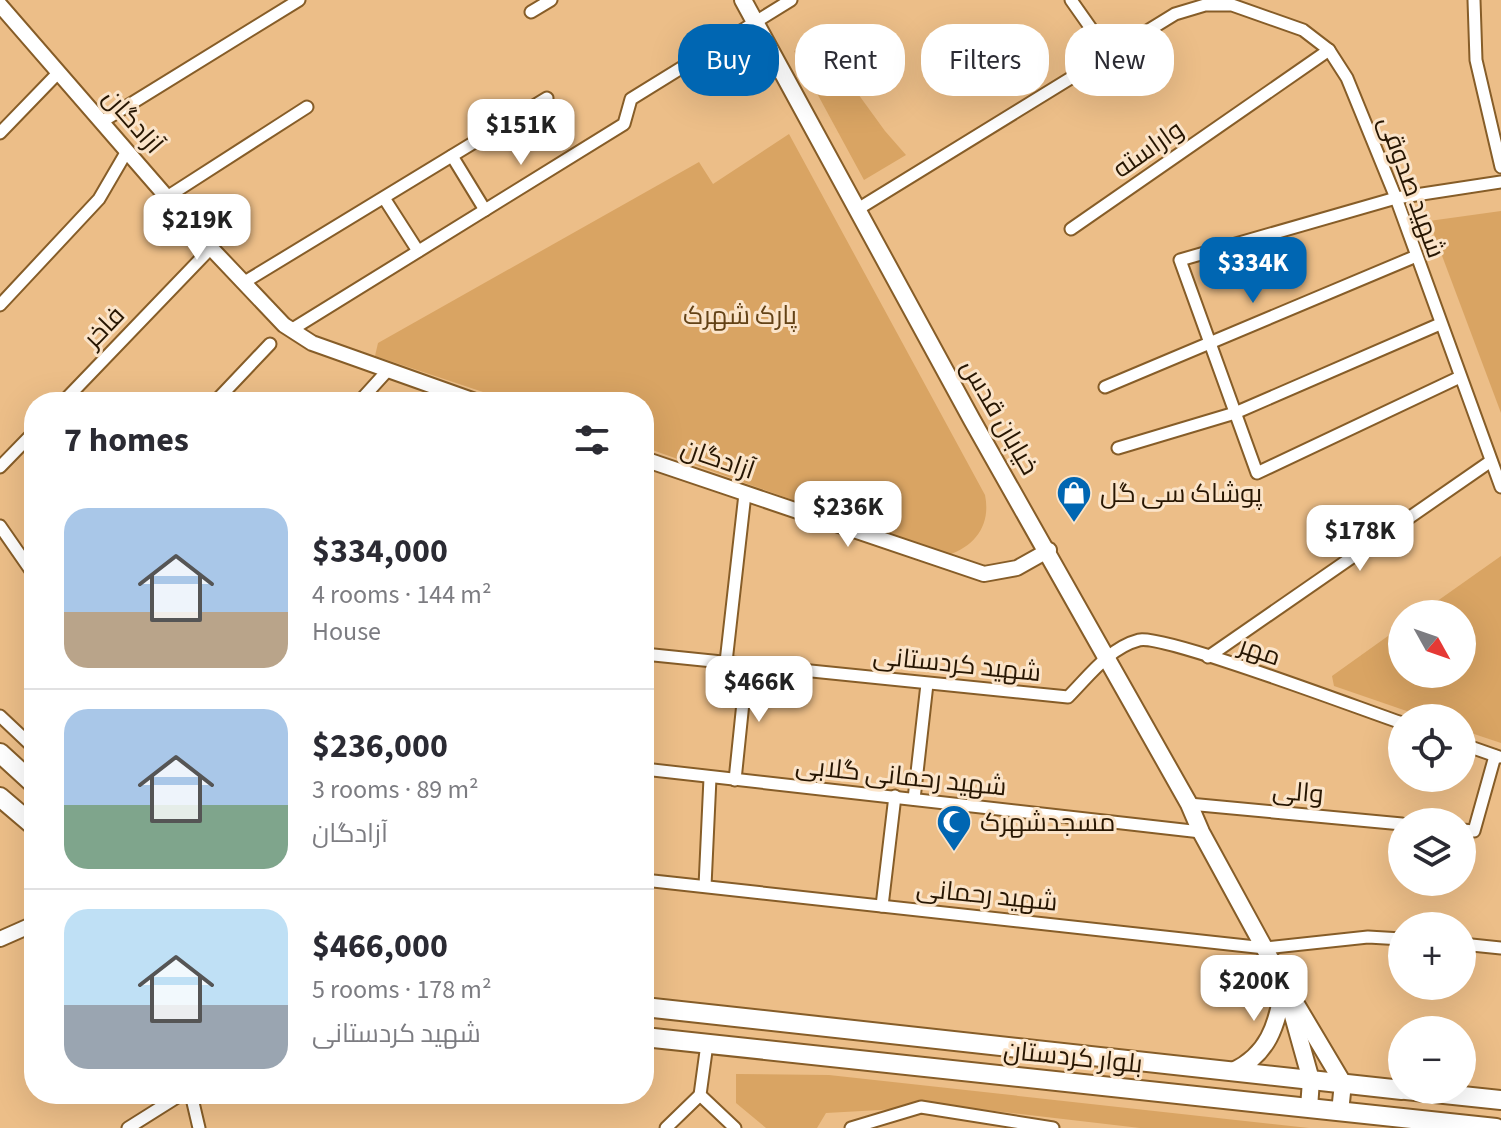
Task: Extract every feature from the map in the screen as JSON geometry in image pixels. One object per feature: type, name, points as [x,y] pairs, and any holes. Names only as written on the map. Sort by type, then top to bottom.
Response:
[{"type":"main road","name":"خیابان قدس","points":[[743,0],[972,420],[1049,550],[1189,804],[1201,832],[1284,984]]},
{"type":"main road","points":[[0,753],[24,775]]},
{"type":"main road","points":[[0,797],[24,817]]},
{"type":"main road","points":[[1233,1071],[1262,1051],[1279,1014],[1284,984]]},
{"type":"main road","points":[[1284,984],[1311,1080],[1309,1108]]},
{"type":"main road","points":[[1284,984],[1343,1083],[1340,1112]]},
{"type":"main road","name":"بلوار کردستان","points":[[654,1008],[1388,1088]]},
{"type":"main road","points":[[673,1041],[675,1011]]},
{"type":"main road","name":"بلوار کردستان","points":[[654,1038],[1496,1128]]},
{"type":"main road","name":"بلوار کردستان","points":[[1476,1097],[1501,1100]]},
{"type":"street","points":[[103,121],[299,0]]},
{"type":"street","points":[[531,12],[551,0]]},
{"type":"street","points":[[291,330],[624,124],[631,99],[791,0]]},
{"type":"street","points":[[1071,0],[1088,24]]},
{"type":"street","points":[[1474,0],[1476,60],[1501,167]]},
{"type":"street","name":"شهید صدوقی","points":[[1158,24],[1204,2],[1232,5],[1303,30],[1329,50],[1347,78],[1396,198],[1414,257],[1501,487]]},
{"type":"street","name":"آزادگان","points":[[0,5],[211,248],[291,330],[312,343],[450,392]]},
{"type":"street","name":"واراسته","points":[[1071,229],[1329,50]]},
{"type":"street","points":[[0,133],[58,73]]},
{"type":"street","name":"شهید صدوقی","points":[[858,209],[1065,81]]},
{"type":"street","points":[[243,283],[547,98]]},
{"type":"street","points":[[167,197],[307,107]]},
{"type":"street","points":[[0,305],[99,199],[127,151]]},
{"type":"street","points":[[452,156],[485,210]]},
{"type":"street","points":[[1460,377],[1257,473],[1180,260],[1396,198],[1501,182]]},
{"type":"street","points":[[384,198],[418,251]]},
{"type":"street","name":"فاخر","points":[[73,392],[211,248]]},
{"type":"street","points":[[1105,387],[1414,257]]},
{"type":"street","points":[[1118,448],[1235,413],[1440,324]]},
{"type":"street","points":[[224,392],[270,344]]},
{"type":"street","points":[[368,392],[388,370]]},
{"type":"street","points":[[0,467],[24,442]]},
{"type":"street","points":[[1208,657],[1491,461]]},
{"type":"street","name":"آزادگان","points":[[654,462],[984,574],[1017,568],[1049,550]]},
{"type":"street","points":[[726,662],[745,494]]},
{"type":"street","points":[[0,526],[24,561]]},
{"type":"street","name":"مهر","points":[[1106,658],[1125,644],[1144,639],[1208,657],[1388,718]]},
{"type":"street","name":"شهید کردستانی","points":[[654,655],[1068,697],[1106,658]]},
{"type":"street","points":[[735,780],[747,664]]},
{"type":"street","points":[[914,799],[927,684]]},
{"type":"street","points":[[0,716],[24,739]]},
{"type":"street","points":[[1476,749],[1498,757],[1476,825]]},
{"type":"street","name":"شهید رحمانی گلابی","points":[[654,770],[1201,832]]},
{"type":"street","points":[[705,886],[710,778]]},
{"type":"street","points":[[882,906],[895,796]]},
{"type":"street","name":"والی","points":[[1189,804],[1388,823]]},
{"type":"street","name":"شهید رحمانی","points":[[654,881],[1265,948],[1368,937],[1388,938]]},
{"type":"street","points":[[0,939],[24,928]]},
{"type":"street","points":[[1476,945],[1501,948]]},
{"type":"street","points":[[666,1128],[700,1095],[707,1044]]},
{"type":"street","points":[[700,1095],[735,1128]]},
{"type":"street","points":[[129,1128],[166,1104]]},
{"type":"street","points":[[193,1104],[199,1128]]},
{"type":"street","points":[[851,1128],[921,1107],[1053,1128]]},
{"type":"green space","points":[[818,96],[860,96],[906,155],[864,180]]},
{"type":"green space","name":"پارک شهرک","points":[[789,134],[985,495],[983,524],[974,540],[966,546],[948,555],[654,451],[654,392],[483,392],[375,356],[378,343],[699,162],[713,184]]},
{"type":"green space","points":[[1501,211],[1501,413],[1429,221]]},
{"type":"green space","points":[[1501,556],[1501,743],[1476,735],[1476,704],[1388,705],[1334,686],[1332,676],[1388,636],[1388,688],[1476,688],[1476,600],[1439,600]]},
{"type":"green space","points":[[736,1074],[829,1075],[1309,1128],[1140,1128],[952,1106],[826,1113],[817,1128],[766,1128],[736,1103]]},
{"type":"place","name":"پوشاک سی گل","points":[[1074,524]]},
{"type":"place","name":"مسجدشهرک","points":[[954,853]]}]
